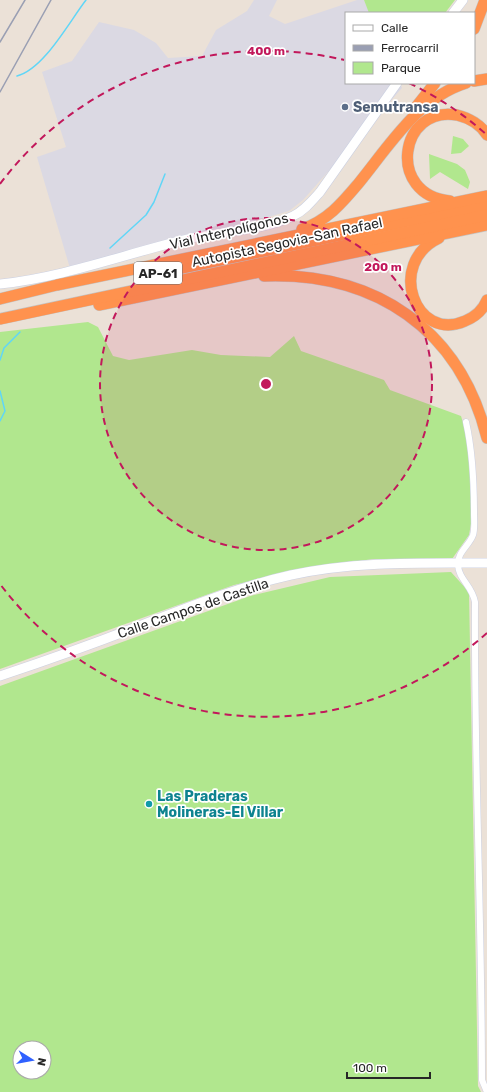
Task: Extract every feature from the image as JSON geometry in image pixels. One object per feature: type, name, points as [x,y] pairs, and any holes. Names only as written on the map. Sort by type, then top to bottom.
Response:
[{"type":"highway","points":[[475,25],[485,0]]},
{"type":"highway","points":[[475,81],[487,79]]},
{"type":"highway","points":[[331,214],[434,84]]},
{"type":"highway","points":[[0,300],[236,248],[312,226],[331,214],[344,202],[414,116],[437,97],[464,84]]},
{"type":"highway","points":[[487,135],[478,125],[462,116],[444,115],[435,117],[424,122],[418,128],[408,146],[407,156],[409,171],[420,189],[439,199],[454,202],[487,225]]},
{"type":"highway","points":[[487,196],[471,214],[460,231],[431,242],[417,257],[410,276],[410,289],[413,299],[422,312],[431,318],[450,324],[463,322],[472,318],[482,309],[487,300]]},
{"type":"highway","name":"Autopista Segovia-San Rafael","points":[[0,320],[471,214],[487,205]]},
{"type":"highway","points":[[236,248],[471,214]]},
{"type":"highway","name":"Autopista Segovia-San Rafael","points":[[0,300],[167,271],[471,214],[487,215]]},
{"type":"highway","points":[[179,290],[460,231]]},
{"type":"highway","points":[[0,320],[56,313],[262,276],[312,278],[357,288],[394,306],[413,319],[446,351],[462,374],[474,396],[487,438]]},
{"type":"main road","points":[[454,12],[463,0]]},
{"type":"main road","name":"Vial Interpolígonos","points":[[0,284],[49,277],[193,238],[248,229],[292,216],[308,205],[320,192],[396,84]]},
{"type":"main road","name":"Calle Campos de Castilla","points":[[0,676],[83,647],[209,599],[266,581],[321,570],[368,566],[487,563]]},
{"type":"street","points":[[466,422],[473,460],[474,535],[458,557],[458,570],[473,592],[475,602],[475,731],[482,964],[482,1080],[487,1092]]},
{"type":"shaded area","points":[[254,0],[277,0],[269,16],[285,24],[357,0],[364,0],[370,12],[345,12],[345,84],[400,84],[402,88],[303,200],[289,211],[72,275],[37,157],[66,147],[42,72],[72,61],[99,22],[134,30],[156,43],[168,58],[202,56],[216,30],[247,11]]},
{"type":"green space","points":[[364,0],[455,0],[446,12],[369,12]]},
{"type":"green space","points":[[453,136],[463,139],[469,146],[461,153],[451,154]]},
{"type":"green space","points":[[429,154],[457,164],[465,170],[470,182],[468,189],[440,172],[430,179]]},
{"type":"green space","points":[[88,322],[98,327],[113,356],[129,360],[192,350],[221,355],[270,357],[294,336],[301,351],[384,380],[390,390],[461,416],[471,449],[472,518],[469,535],[452,559],[374,559],[307,568],[234,585],[0,669],[0,332]]},
{"type":"green space","points":[[451,572],[469,592],[478,1086],[481,1092],[0,1092],[0,686],[250,596],[330,577]]},
{"type":"waterway","points":[[17,76],[27,72],[46,55],[86,0]]},
{"type":"waterway","points":[[110,248],[146,215],[154,202],[165,174]]},
{"type":"waterway","points":[[0,360],[4,348],[20,332]]},
{"type":"waterway","points":[[0,391],[5,411],[0,421]]},
{"type":"railway","points":[[0,42],[25,0]]},
{"type":"railway","points":[[0,92],[51,0]]},
{"type":"place","name":"Semutransa","points":[[345,107]]},
{"type":"place","name":"Las Praderas Molineras-El Villar","points":[[149,804]]}]
